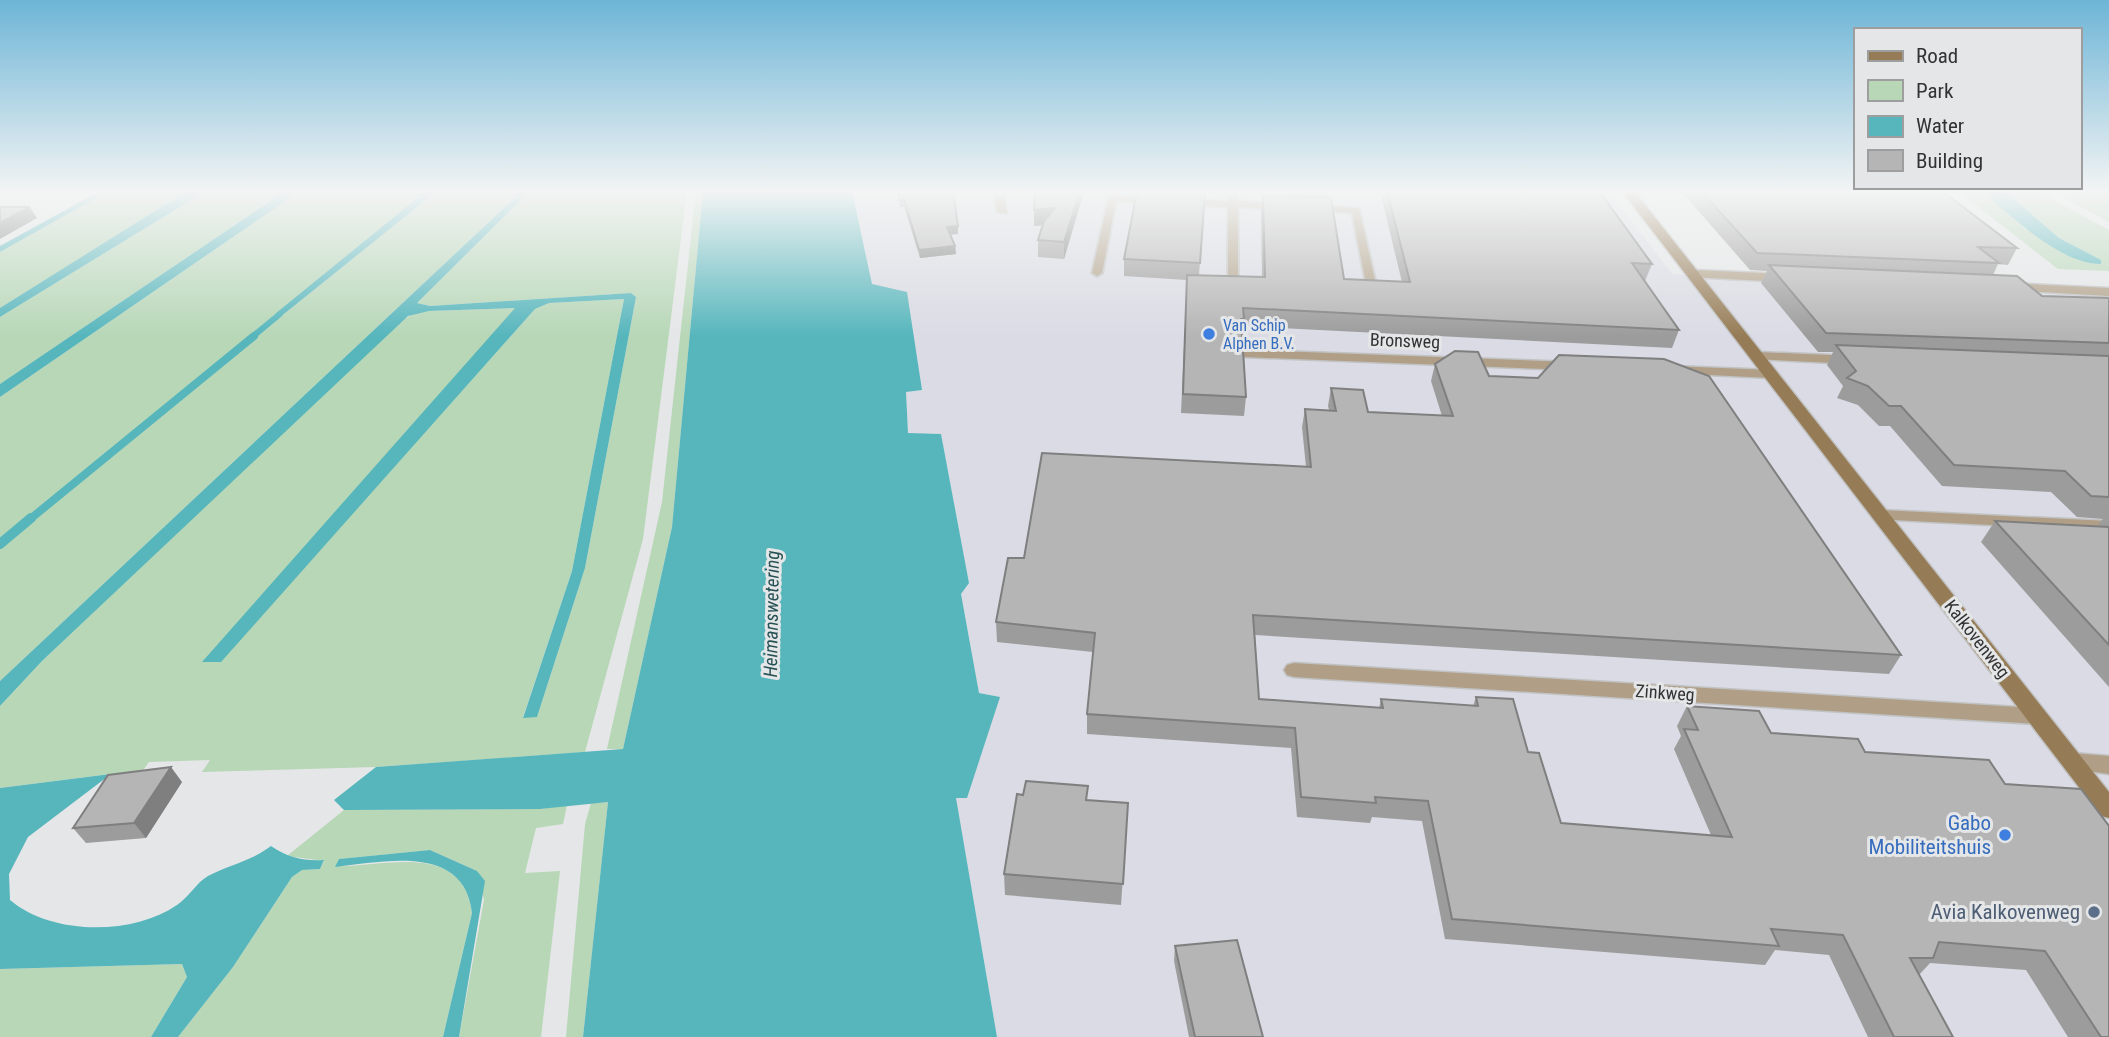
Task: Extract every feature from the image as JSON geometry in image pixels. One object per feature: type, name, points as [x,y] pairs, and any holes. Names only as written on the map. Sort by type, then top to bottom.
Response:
[{"type":"street","name":"Kalkovenweg","points":[[1666,239],[2109,809]]},
{"type":"street","points":[[1694,274],[1806,279]]},
{"type":"street","points":[[1995,287],[2109,292]]},
{"type":"street","name":"Bronsweg","points":[[1248,354],[1592,367]]},
{"type":"street","points":[[1758,356],[1866,360]]},
{"type":"street","points":[[1661,370],[1771,374]]},
{"type":"street","points":[[1881,515],[2109,526]]},
{"type":"street","name":"Zinkweg","points":[[1294,670],[2036,716]]},
{"type":"street","points":[[2073,762],[2109,765]]},
{"type":"lane","points":[[1097,273],[1104,239]]},
{"type":"lane","points":[[1233,239],[1233,281]]},
{"type":"lane","points":[[1362,239],[1372,289]]},
{"type":"shaded area","points":[[862,239],[1646,239],[1672,274],[2109,292],[2109,1037],[997,1037],[955,797],[999,697],[979,693],[961,594],[969,583],[941,434],[908,433],[906,392],[921,390],[872,284]]},
{"type":"green space","points":[[23,239],[111,239],[0,308],[0,252]]},
{"type":"green space","points":[[127,239],[214,239],[0,384],[0,317]]},
{"type":"green space","points":[[230,239],[367,239],[277,314],[284,314],[377,239],[470,239],[0,681],[0,397]]},
{"type":"green space","points":[[481,239],[681,239],[643,539],[585,752],[376,767],[202,772],[210,760],[149,762],[141,773],[111,774],[0,788],[0,706],[42,661],[402,320],[417,312],[516,308],[203,662],[221,661],[535,309],[549,303],[624,299],[572,571],[523,717],[537,717],[585,568],[636,297],[631,293],[430,306],[417,303]]},
{"type":"green space","points":[[691,239],[699,239],[672,527],[623,749],[607,749],[662,502]]},
{"type":"green space","points":[[2020,239],[2050,239],[2101,260],[2062,239],[2109,239],[2109,271],[2058,269]]},
{"type":"green space","points":[[608,802],[583,1037],[566,1037],[585,824],[591,803]]},
{"type":"green space","points":[[567,805],[563,824],[536,828],[525,873],[560,871],[541,1037],[459,1037],[484,900],[477,871],[430,850],[339,859],[336,866],[419,862],[438,866],[454,875],[466,890],[472,913],[443,1037],[178,1037],[233,967],[292,877],[302,870],[320,869],[324,861],[287,856],[344,810],[540,809]]},
{"type":"green space","points":[[182,964],[187,977],[151,1037],[0,1037],[0,969]]},
{"type":"water","points":[[12,239],[23,239],[0,252],[0,246]]},
{"type":"water","points":[[110,239],[127,239],[0,317],[0,308]]},
{"type":"water","points":[[214,239],[230,239],[0,397],[0,384]]},
{"type":"water","points":[[367,239],[377,239],[284,314],[275,314]]},
{"type":"water","points":[[470,239],[481,239],[417,303],[430,306],[631,293],[636,297],[585,568],[537,717],[523,718],[572,571],[624,299],[549,303],[535,309],[221,662],[202,662],[515,308],[429,311],[408,316],[42,661],[0,706],[0,681]]},
{"type":"water","name":"Heimanswetering","points":[[699,239],[862,239],[872,284],[907,292],[922,390],[906,392],[908,433],[941,434],[969,583],[961,594],[979,693],[1000,697],[967,798],[956,798],[997,1037],[583,1037],[608,802],[540,809],[344,810],[334,800],[376,767],[623,749],[672,527]]},
{"type":"water","points":[[2040,239],[2062,239],[2101,260],[2101,264],[2085,262]]},
{"type":"water","points":[[111,774],[28,837],[9,874],[10,900],[27,912],[69,925],[115,926],[138,922],[177,905],[208,876],[255,856],[271,846],[296,858],[324,860],[320,869],[302,870],[292,877],[233,967],[178,1037],[151,1037],[187,977],[182,964],[0,969],[0,788]]},
{"type":"water","points":[[430,850],[477,871],[485,881],[459,1037],[443,1037],[472,913],[466,891],[454,876],[438,866],[419,862],[376,862],[335,867],[339,859]]},
{"type":"building","points":[[916,239],[952,239],[955,246],[919,250]]},
{"type":"building","points":[[1038,239],[1065,239],[1064,242]]},
{"type":"building","points":[[1128,239],[1202,239],[1200,263],[1124,259]]},
{"type":"building","points":[[1264,239],[1338,239],[1344,279],[1410,282],[1399,239],[1634,239],[1652,264],[1632,263],[1679,330],[1243,308],[1244,319],[1241,319],[1246,397],[1183,394],[1187,275],[1265,277]]},
{"type":"building","points":[[1745,239],[2006,239],[2017,248],[1978,247],[1999,263],[1757,253]]},
{"type":"building","points":[[1769,265],[2017,276],[2042,296],[2109,298],[2109,343],[1826,333]]},
{"type":"building","points":[[1836,345],[2109,356],[2109,497],[2091,496],[2065,471],[1954,465],[1901,406],[1889,406],[1868,386],[1847,378],[1856,371]]},
{"type":"building","points":[[1455,351],[1478,352],[1489,376],[1538,378],[1559,355],[1664,359],[1709,376],[1901,655],[1253,615],[1259,699],[1383,708],[1381,699],[1478,706],[1476,697],[1513,699],[1528,752],[1539,753],[1561,823],[1732,837],[1684,729],[1698,730],[1687,706],[1759,711],[1771,733],[1858,739],[1865,752],[1989,760],[2005,784],[2081,789],[2109,826],[2109,1037],[2101,1037],[2045,951],[1939,942],[1933,958],[1910,958],[1953,1037],[1894,1037],[1843,935],[1771,929],[1779,946],[1452,919],[1428,801],[1375,797],[1376,803],[1301,797],[1295,728],[1087,714],[1095,633],[996,622],[1008,558],[1024,558],[1042,453],[1311,467],[1305,409],[1336,411],[1331,388],[1363,390],[1368,412],[1453,416],[1435,364]]},
{"type":"building","points":[[1995,521],[2109,527],[2109,645]]},
{"type":"building","points":[[171,767],[134,823],[73,828],[108,775]]},
{"type":"building","points":[[1026,781],[1088,786],[1086,800],[1128,803],[1123,884],[1004,874],[1017,794],[1023,795]]},
{"type":"building","points":[[1237,940],[1263,1037],[1195,1037],[1175,946]]},
{"type":"waterway","points":[[252,337],[280,314]]},
{"type":"waterway","points":[[29,520],[254,336]]},
{"type":"waterway","points":[[0,544],[31,518]]},
{"type":"place","name":"Van Schip Alphen B.V.","points":[[1209,334]]},
{"type":"place","name":"Gabo Mobiliteitshuis","points":[[2005,835]]},
{"type":"place","name":"Avia Kalkovenweg","points":[[2094,912]]}]
